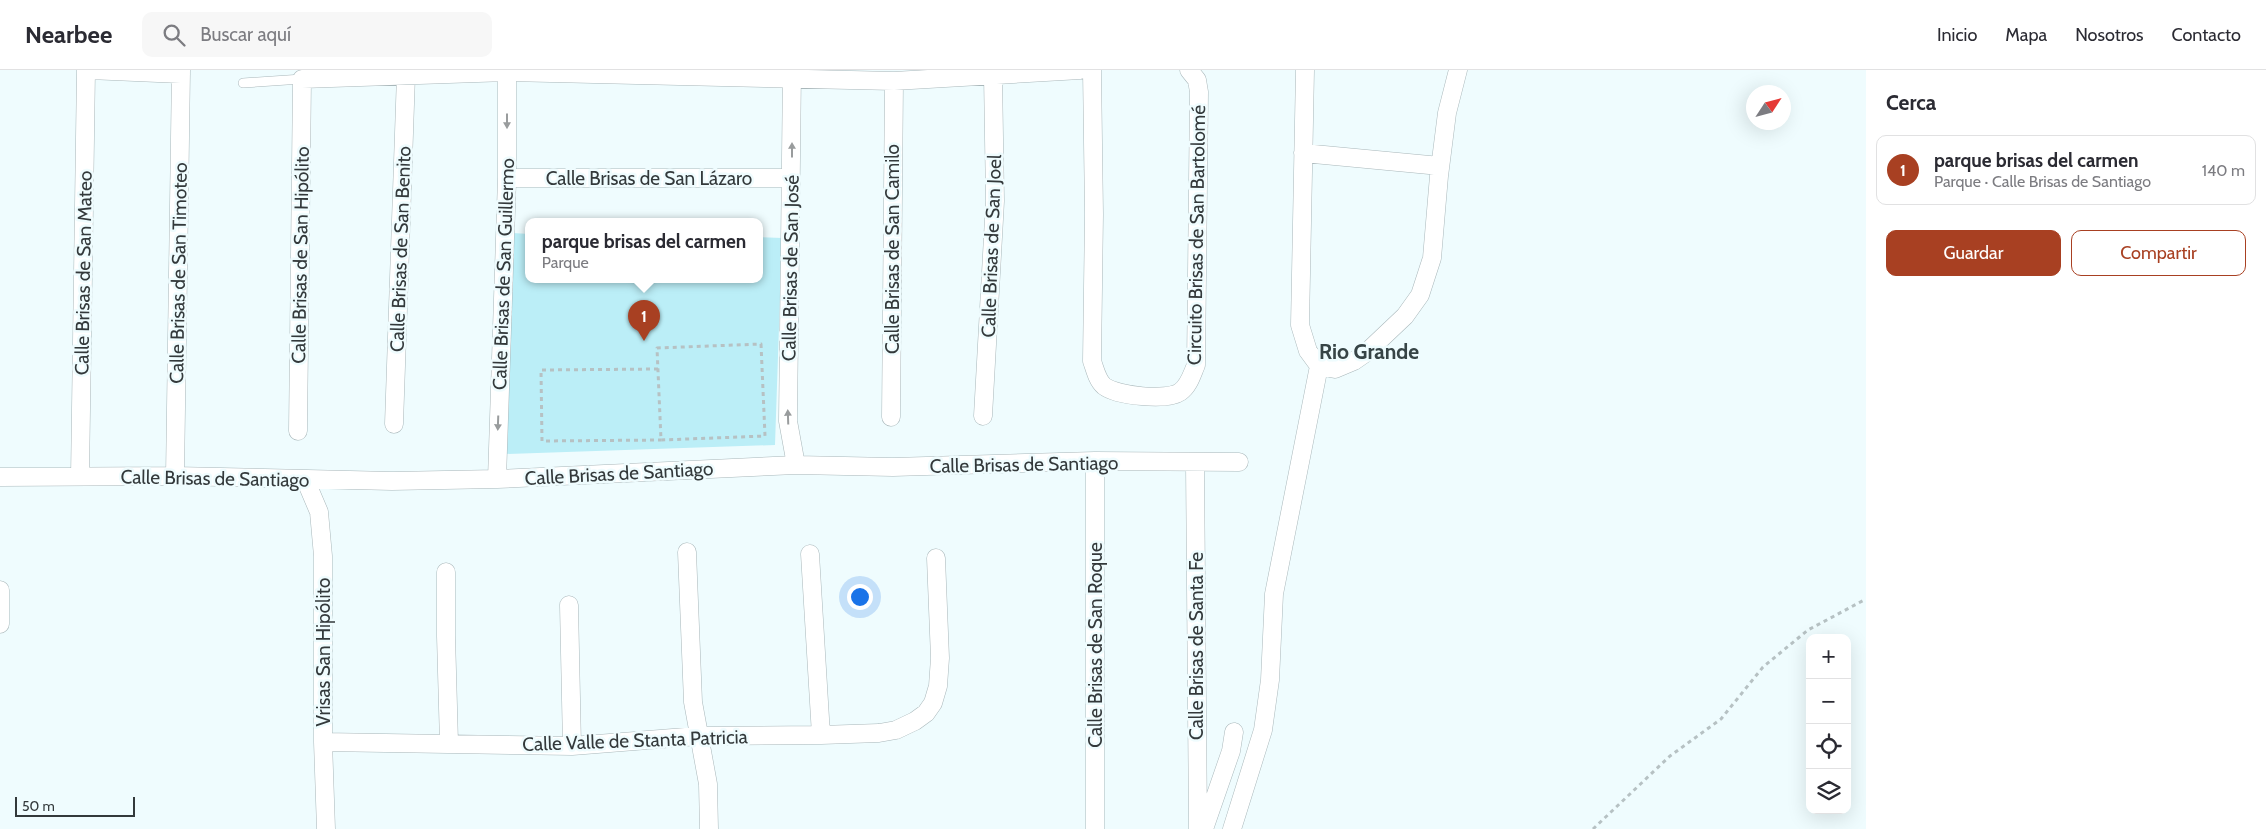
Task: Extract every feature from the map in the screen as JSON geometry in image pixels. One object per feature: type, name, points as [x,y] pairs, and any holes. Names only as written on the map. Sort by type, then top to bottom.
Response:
[{"type":"street","points":[[88,70],[181,72]]},
{"type":"street","name":"Calle Brisas de San Mateo","points":[[80,477],[88,70]]},
{"type":"street","points":[[302,79],[507,71],[792,74],[894,81],[1080,70]]},
{"type":"street","name":"Circuito Brisas de San Bartolomé","points":[[1092,70],[1094,214],[1092,361],[1096,375],[1104,386],[1128,394],[1164,397],[1182,390],[1191,380],[1196,365],[1199,92],[1197,80],[1190,70]]},
{"type":"street","points":[[1305,70],[1300,325],[1308,351],[1327,368]]},
{"type":"street","points":[[1327,368],[1354,361],[1405,316],[1420,295],[1432,258],[1440,166],[1448,112],[1458,70]]},
{"type":"street","name":"Calle Brisas de San Guillermo","points":[[496,479],[508,178],[507,71]]},
{"type":"street","name":"Calle Brisas de San Timoteo","points":[[176,476],[181,72]]},
{"type":"street","name":"Calle Brisas de San José","points":[[792,74],[788,420],[796,465]]},
{"type":"street","name":"Calle Brisas de San Benito","points":[[394,424],[406,75]]},
{"type":"street","name":"Calle Brisas de San Joel","points":[[983,416],[995,201],[993,76]]},
{"type":"street","name":"Calle Brisas de San Hipólito","points":[[298,431],[302,79]]},
{"type":"street","name":"Calle Brisas de San Camilo","points":[[891,417],[894,81]]},
{"type":"street","points":[[1303,153],[1440,166]]},
{"type":"street","name":"Calle Brisas de San Lázaro","points":[[508,178],[792,178]]},
{"type":"street","points":[[1232,829],[1263,730],[1270,680],[1274,594],[1327,368]]},
{"type":"street","name":"Calle Brisas de Santiago","points":[[0,477],[176,476],[392,481],[496,479],[796,465],[893,466],[1095,461],[1239,462]]},
{"type":"street","name":"Calle Brisas de San Roque","points":[[1095,461],[1095,829]]},
{"type":"street","name":"Calle Brisas de Santa Fe","points":[[1195,463],[1198,829]]},
{"type":"street","name":"Vrisas San Hipólito","points":[[305,479],[319,512],[323,556],[323,742],[326,829]]},
{"type":"street","points":[[687,552],[693,702],[708,784],[709,829]]},
{"type":"street","points":[[810,554],[821,735]]},
{"type":"street","name":"Calle Valle de Stanta Patricia","points":[[323,742],[572,746],[698,736],[821,735],[879,733],[896,730],[915,721],[926,713],[933,703],[938,686],[940,658],[936,558]]},
{"type":"street","points":[[446,572],[449,743]]},
{"type":"street","points":[[0,590],[0,624]]},
{"type":"street","points":[[569,605],[572,746]]},
{"type":"street","points":[[1204,829],[1231,751],[1234,732]]},
{"type":"lane","points":[[243,83],[302,79]]},
{"type":"path","points":[[658,369],[541,370],[542,441],[661,440],[765,436],[761,344],[657,348],[658,369],[661,440]]},
{"type":"path","points":[[1593,829],[1670,756],[1721,719],[1771,661],[1808,630],[1866,599]]},
{"type":"shaded area","points":[[513,233],[525,234],[525,283],[763,283],[763,237],[782,238],[775,445],[505,454]]},
{"type":"place","name":"parque brisas del carmen","points":[[644,341]]},
{"type":"district","name":"Rio Grande","points":[[1369,352]]}]
